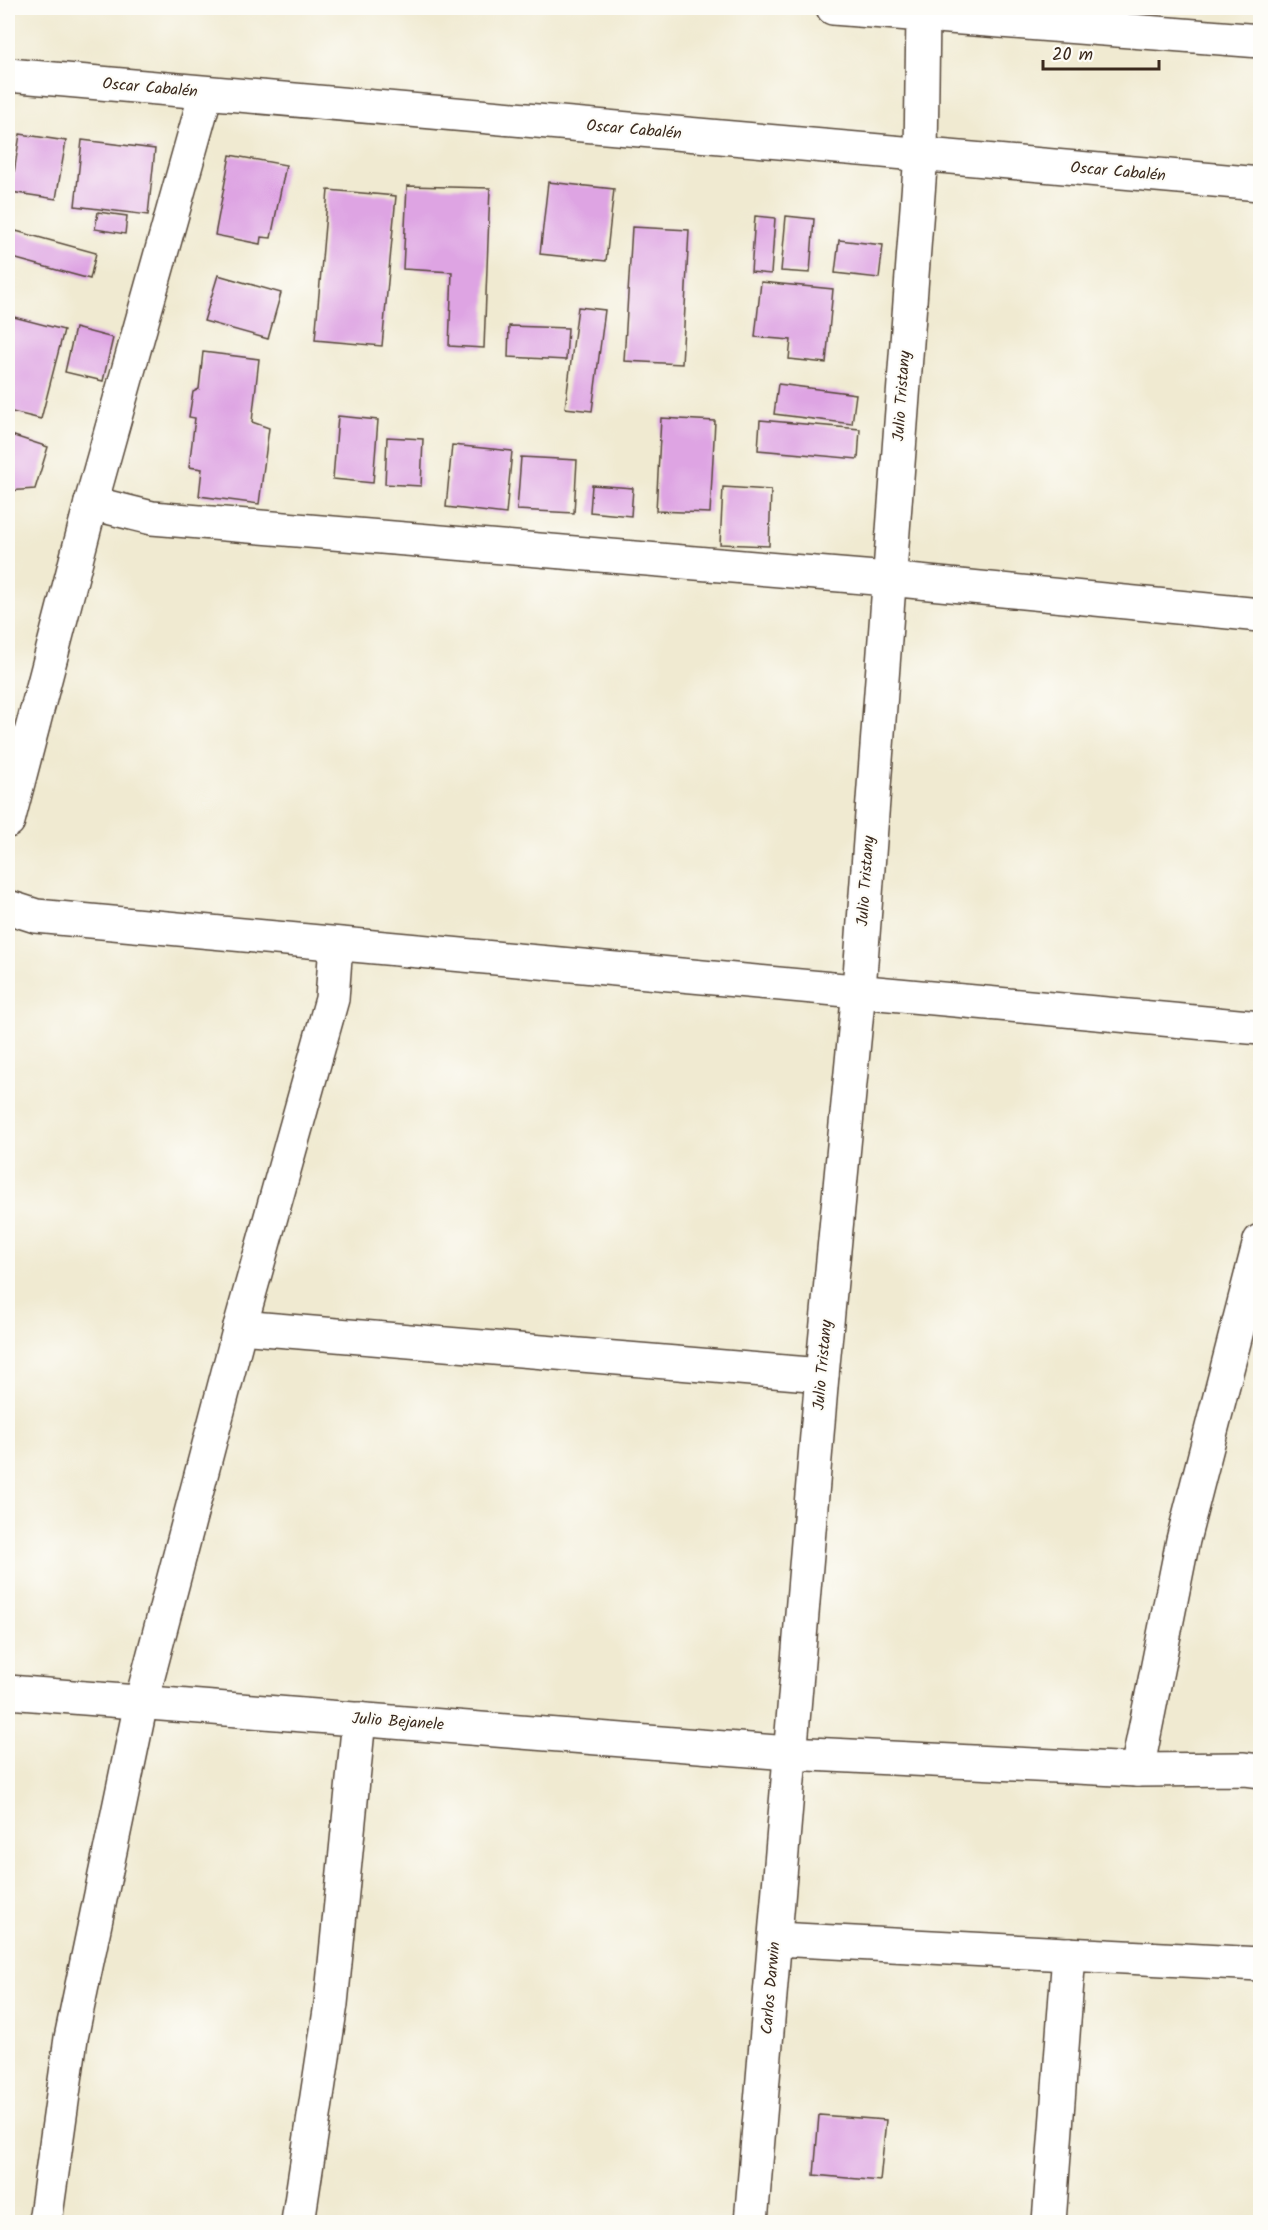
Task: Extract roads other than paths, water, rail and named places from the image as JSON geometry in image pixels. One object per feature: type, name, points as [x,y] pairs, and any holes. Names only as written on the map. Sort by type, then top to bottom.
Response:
[{"type":"street","points":[[833,8],[923,11],[1260,41]]},
{"type":"street","name":"Julio Tristany","points":[[789,1753],[859,989],[921,154],[923,11]]},
{"type":"street","name":"Oscar Cabalén","points":[[8,75],[1260,184]]},
{"type":"street","points":[[8,821],[91,503],[206,93]]},
{"type":"street","points":[[91,503],[152,518],[888,579],[1260,615]]},
{"type":"street","points":[[8,907],[36,915],[336,944],[859,989],[1260,1028]]},
{"type":"street","points":[[45,2223],[71,2038],[141,1703],[240,1327],[332,999],[336,944]]},
{"type":"street","points":[[1137,1770],[1183,1540],[1260,1240]]},
{"type":"street","points":[[240,1327],[822,1375]]},
{"type":"street","name":"Julio Bejanele","points":[[8,1692],[789,1753],[1137,1770],[1244,1769],[1260,1771]]},
{"type":"street","points":[[298,2223],[331,2004],[359,1719]]},
{"type":"street","name":"Carlos Darwin","points":[[751,2223],[776,1939],[789,1753]]},
{"type":"street","points":[[776,1939],[1260,1964]]},
{"type":"street","points":[[1049,2223],[1069,1954]]}]
